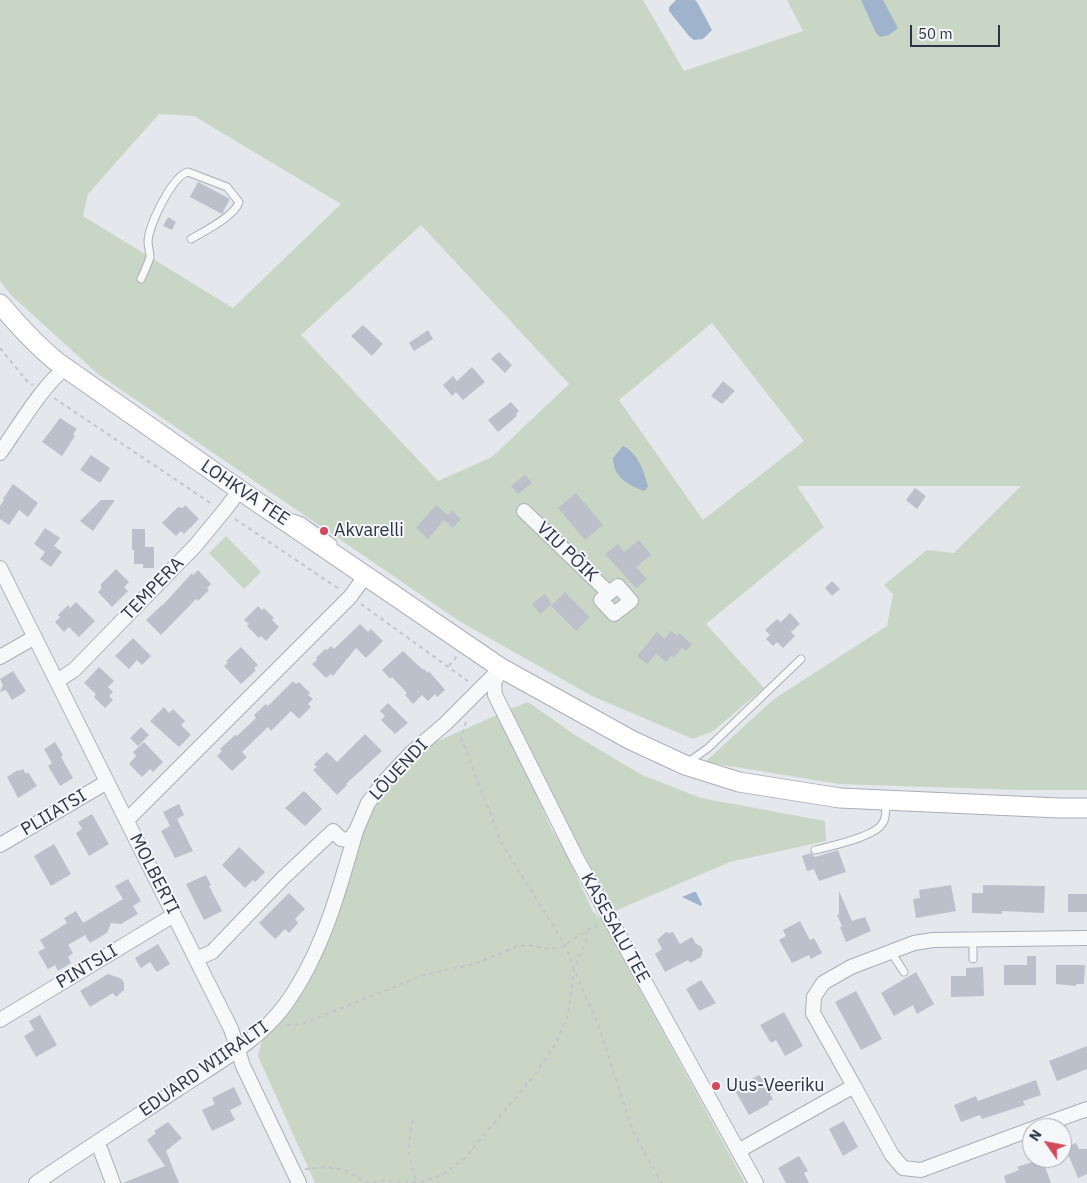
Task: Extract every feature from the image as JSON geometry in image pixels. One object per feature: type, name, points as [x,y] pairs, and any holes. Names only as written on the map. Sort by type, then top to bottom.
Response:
[{"type":"street","name":"LOHKVA TEE","points":[[0,304],[39,347],[66,368],[240,490],[501,668],[631,740],[685,765],[739,782],[840,798],[1087,808]]},
{"type":"street","points":[[0,453],[44,392],[59,373],[66,368]]},
{"type":"street","name":"TEMPERA","points":[[57,681],[74,670],[195,546],[240,490]]},
{"type":"street","name":"VIU PÕIK","points":[[524,511],[609,593]]},
{"type":"street","name":"MOLBERTI","points":[[0,568],[231,1029],[243,1066],[299,1183]]},
{"type":"street","points":[[127,820],[350,597],[361,572]]},
{"type":"street","points":[[0,657],[35,637]]},
{"type":"street","name":"LÕUENDI","points":[[356,831],[368,803],[384,783],[411,753],[445,724],[501,668]]},
{"type":"street","name":"KASESALU TEE","points":[[501,668],[494,683],[495,696],[577,859],[756,1183]]},
{"type":"street","name":"PLIIATSI","points":[[0,845],[107,782]]},
{"type":"street","points":[[196,959],[212,952],[283,878],[333,831],[341,839],[349,840],[356,831]]},
{"type":"street","name":"EDUARD WIIRALTI","points":[[36,1183],[238,1049],[265,1029],[285,1005],[306,972],[336,904],[356,831]]},
{"type":"street","name":"PINTSLI","points":[[0,1020],[174,915]]},
{"type":"street","points":[[1022,1132],[920,1170],[903,1168],[892,1155],[813,1014],[814,997],[823,983],[851,967],[914,943],[1087,938]]},
{"type":"street","points":[[738,1151],[854,1086]]},
{"type":"street","points":[[1060,1118],[1087,1108]]},
{"type":"street","points":[[96,1143],[113,1183]]},
{"type":"lane","points":[[141,279],[150,257],[148,241],[151,230],[164,198],[176,180],[183,173],[188,172],[227,188],[239,202],[238,207],[222,220],[191,239]]},
{"type":"lane","points":[[270,510],[302,521],[340,548],[361,572]]},
{"type":"lane","points":[[685,765],[708,748],[801,658]]},
{"type":"lane","points":[[815,850],[865,835],[879,828],[885,818],[885,800]]},
{"type":"lane","points":[[973,940],[973,959]]},
{"type":"lane","points":[[891,952],[904,972]]},
{"type":"path","points":[[0,348],[27,381],[350,597],[449,666],[474,685],[477,692]]},
{"type":"path","points":[[467,719],[461,738],[502,844],[565,945],[599,1027],[634,1134],[662,1183]]},
{"type":"path","points":[[272,1020],[286,1025],[302,1024],[424,975],[474,964],[518,946],[548,949],[565,945],[586,931],[612,922]]},
{"type":"path","points":[[293,1170],[328,1167],[348,1171],[366,1183],[388,1180],[418,1183],[442,1175],[465,1158],[534,1076],[555,1045],[568,1015],[574,969],[586,940],[586,931]]},
{"type":"path","points":[[412,1120],[408,1146],[409,1158],[418,1183]]},
{"type":"green space","points":[[0,0],[643,0],[684,71],[803,31],[787,0],[1087,0],[1087,790],[1021,790],[839,784],[705,762],[774,699],[887,626],[893,594],[884,585],[927,550],[954,553],[1021,486],[797,486],[824,527],[706,624],[764,688],[713,731],[693,739],[592,696],[459,621],[98,374],[12,296],[0,281]],"holes":[[[159,114],[194,116],[341,204],[233,308],[83,216],[88,194]],[[421,225],[569,384],[492,457],[438,481],[301,335]],[[712,323],[804,441],[703,520],[619,400]]]},
{"type":"green space","points":[[226,536],[261,572],[244,589],[209,553]]},
{"type":"green space","points":[[528,702],[575,735],[642,775],[701,798],[825,821],[826,841],[730,862],[615,911],[515,732],[508,710]]},
{"type":"green space","points":[[499,714],[518,750],[550,826],[567,855],[593,912],[602,920],[745,1183],[315,1183],[258,1056],[265,1029],[306,972],[356,831],[411,753]]},
{"type":"water","points":[[676,0],[695,0],[697,2],[712,30],[703,39],[694,40],[689,36],[669,11],[669,7]]},
{"type":"water","points":[[861,0],[883,0],[898,28],[889,35],[880,37],[876,33]]},
{"type":"water","points":[[623,446],[633,453],[640,463],[648,486],[645,491],[623,480],[616,470],[613,458]]},
{"type":"water","points":[[696,892],[702,904],[701,906],[682,897]]},
{"type":"building","points":[[198,182],[230,199],[222,214],[190,197]]},
{"type":"building","points":[[168,217],[176,222],[172,230],[163,226]]},
{"type":"building","points":[[363,325],[383,344],[372,356],[351,336]]},
{"type":"building","points":[[428,330],[433,339],[414,351],[409,343]]},
{"type":"building","points":[[499,352],[512,365],[505,373],[491,359]]},
{"type":"building","points":[[472,367],[485,382],[463,400],[456,392],[452,396],[443,385],[453,376],[457,381]]},
{"type":"building","points":[[723,381],[735,391],[722,404],[711,396]]},
{"type":"building","points":[[511,402],[519,411],[516,414],[517,416],[498,432],[488,420]]},
{"type":"building","points":[[60,418],[77,429],[73,434],[75,436],[62,456],[42,442]]},
{"type":"building","points":[[91,455],[110,468],[100,483],[80,470]]},
{"type":"building","points":[[525,475],[532,483],[518,494],[511,486]]},
{"type":"building","points":[[13,484],[38,503],[28,517],[19,510],[9,525],[0,519],[0,506]]},
{"type":"building","points":[[915,488],[926,496],[917,509],[906,500]]},
{"type":"building","points":[[576,493],[603,525],[585,540],[558,508]]},
{"type":"building","points":[[101,500],[115,500],[93,531],[80,521]]},
{"type":"building","points":[[185,505],[199,519],[184,534],[181,531],[176,536],[162,523],[178,507],[183,508]]},
{"type":"building","points":[[436,505],[448,515],[452,511],[461,519],[453,528],[444,520],[428,539],[416,528]]},
{"type":"building","points":[[45,528],[60,538],[54,546],[62,552],[51,567],[40,559],[45,552],[34,544]]},
{"type":"building","points":[[132,529],[145,529],[145,547],[154,547],[154,568],[143,568],[143,564],[134,564]]},
{"type":"building","points":[[639,540],[651,555],[636,567],[647,579],[636,588],[605,554],[618,544],[624,552]]},
{"type":"building","points":[[116,569],[129,582],[124,587],[128,591],[112,607],[98,592],[101,589],[101,584]]},
{"type":"building","points":[[198,570],[211,584],[207,588],[209,590],[198,601],[196,599],[161,635],[146,620],[163,605],[192,573],[193,575]]},
{"type":"building","points":[[832,581],[840,589],[832,596],[825,588]]},
{"type":"building","points":[[565,592],[590,617],[576,631],[551,606]]},
{"type":"building","points":[[545,594],[552,604],[540,614],[532,604]]},
{"type":"building","points":[[76,602],[95,621],[79,637],[69,627],[64,632],[55,622],[60,617],[58,615],[68,605],[70,608]]},
{"type":"building","points":[[258,606],[262,610],[264,608],[274,618],[272,620],[279,627],[266,641],[261,636],[259,638],[247,626],[249,624],[244,620]]},
{"type":"building","points":[[790,613],[800,624],[791,632],[795,636],[783,648],[777,642],[773,646],[766,639],[770,635],[765,630],[777,619],[781,622]]},
{"type":"building","points":[[360,624],[368,632],[371,629],[383,641],[366,658],[356,648],[333,676],[331,674],[326,678],[312,664],[325,649],[327,650],[331,646],[334,649]]},
{"type":"building","points":[[671,631],[677,636],[679,633],[692,644],[686,651],[682,648],[673,658],[671,656],[666,662],[656,654],[647,664],[637,656],[657,632],[665,639]]},
{"type":"building","points":[[133,638],[151,656],[142,665],[137,660],[129,669],[115,656]]},
{"type":"building","points":[[241,647],[258,665],[254,668],[256,670],[241,684],[224,666],[228,662],[226,661]]},
{"type":"building","points":[[403,651],[423,670],[428,673],[429,671],[445,690],[437,697],[435,694],[428,701],[422,695],[413,704],[405,695],[407,693],[392,677],[390,679],[382,670]]},
{"type":"building","points":[[99,667],[114,681],[108,687],[113,692],[109,696],[113,700],[105,708],[94,697],[96,694],[84,683]]},
{"type":"building","points":[[13,671],[26,691],[12,700],[6,690],[0,692],[3,685],[0,679]]},
{"type":"building","points":[[293,681],[296,684],[299,682],[310,693],[308,695],[313,699],[308,704],[311,707],[299,719],[291,711],[271,731],[268,727],[242,752],[247,757],[232,771],[217,756],[222,751],[220,749],[235,735],[237,736],[256,718],[254,715],[266,704],[268,706]]},
{"type":"building","points":[[388,703],[408,723],[395,734],[381,720],[385,716],[380,711]]},
{"type":"building","points":[[164,707],[169,713],[173,709],[185,721],[181,725],[191,735],[179,747],[150,721]]},
{"type":"building","points":[[141,727],[149,735],[138,746],[130,738]]},
{"type":"building","points":[[365,734],[382,751],[346,784],[337,795],[313,770],[317,767],[314,764],[327,752],[337,762]]},
{"type":"building","points":[[55,742],[73,778],[60,786],[48,766],[52,763],[44,749]]},
{"type":"building","points":[[144,742],[163,762],[153,772],[150,769],[142,777],[129,764],[136,756],[133,752]]},
{"type":"building","points":[[23,769],[26,774],[28,772],[37,786],[18,798],[7,777]]},
{"type":"building","points":[[304,791],[322,809],[305,826],[285,808]]},
{"type":"building","points":[[179,804],[184,815],[177,819],[193,851],[175,858],[161,831],[170,826],[163,812]]},
{"type":"building","points":[[92,814],[109,844],[89,856],[76,833],[82,829],[78,822]]},
{"type":"building","points":[[54,844],[71,874],[51,886],[34,856]]},
{"type":"building","points":[[239,847],[265,872],[255,882],[253,880],[245,888],[222,865]]},
{"type":"building","points":[[838,850],[846,872],[819,881],[814,869],[807,871],[802,856],[811,853],[815,857]]},
{"type":"building","points":[[206,875],[211,885],[209,886],[222,911],[204,920],[186,884]]},
{"type":"building","points":[[128,879],[141,901],[133,906],[138,914],[121,924],[111,923],[107,933],[90,943],[85,935],[68,945],[73,953],[68,957],[71,963],[58,971],[55,965],[48,969],[38,952],[45,948],[40,940],[67,923],[64,918],[76,911],[83,923],[123,899],[115,886]]},
{"type":"building","points":[[951,885],[956,911],[916,918],[913,899],[920,898],[919,890]]},
{"type":"building","points":[[983,885],[1045,886],[1044,913],[1002,911],[1002,914],[972,913],[972,893],[983,893]]},
{"type":"building","points":[[839,891],[852,921],[865,917],[871,931],[846,942],[837,915],[839,914]]},
{"type":"building","points":[[289,893],[305,909],[295,919],[298,923],[289,933],[285,929],[275,939],[259,923]]},
{"type":"building","points":[[1068,894],[1087,894],[1087,912],[1068,912]]},
{"type":"building","points":[[800,921],[810,940],[814,938],[822,953],[811,959],[809,955],[792,963],[779,940],[786,936],[783,930]]},
{"type":"building","points":[[666,932],[673,932],[680,944],[692,937],[703,950],[701,957],[690,963],[688,960],[665,972],[655,954],[662,949],[657,940]]},
{"type":"building","points":[[158,944],[170,964],[157,972],[150,962],[141,968],[135,958]]},
{"type":"building","points":[[1027,956],[1036,956],[1036,985],[1004,985],[1004,965],[1027,965]]},
{"type":"building","points":[[1056,965],[1085,965],[1084,984],[1076,984],[1076,986],[1056,984]]},
{"type":"building","points":[[983,967],[984,996],[951,997],[951,976],[966,976],[966,968]]},
{"type":"building","points":[[916,972],[934,1004],[917,1014],[913,1005],[894,1016],[881,993]]},
{"type":"building","points":[[108,974],[122,979],[124,990],[116,997],[113,993],[90,1007],[80,991]]},
{"type":"building","points":[[701,980],[716,1003],[699,1011],[686,989]]},
{"type":"building","points":[[856,991],[882,1039],[861,1050],[835,1002]]},
{"type":"building","points":[[784,1012],[803,1046],[785,1056],[776,1040],[771,1043],[760,1025]]},
{"type":"building","points":[[40,1015],[57,1045],[36,1057],[24,1036],[34,1030],[29,1021]]},
{"type":"building","points":[[1087,1046],[1087,1069],[1057,1081],[1049,1061]]},
{"type":"building","points":[[759,1075],[763,1080],[765,1079],[773,1092],[770,1094],[773,1099],[768,1102],[769,1104],[749,1115],[734,1089]]},
{"type":"building","points":[[1036,1080],[1041,1095],[1023,1101],[1025,1105],[982,1119],[980,1115],[961,1122],[954,1105],[976,1096],[978,1101]]},
{"type":"building","points":[[234,1087],[242,1104],[230,1110],[235,1120],[212,1131],[202,1110],[215,1104],[212,1098]]},
{"type":"building","points":[[844,1121],[858,1147],[843,1156],[829,1129]]},
{"type":"building","points":[[168,1122],[182,1138],[166,1151],[179,1183],[123,1183],[165,1166],[147,1140],[156,1133],[154,1131]]},
{"type":"building","points":[[1076,1143],[1079,1149],[1087,1149],[1087,1174],[1078,1178],[1072,1164],[1072,1144]]},
{"type":"building","points":[[799,1156],[808,1171],[804,1173],[809,1183],[786,1183],[778,1168]]},
{"type":"building","points":[[1022,1165],[1022,1168],[1045,1168],[1051,1183],[1006,1183],[1004,1176],[1019,1170],[1017,1167]]},
{"type":"place","name":"Akvarelli","points":[[324,531]]},
{"type":"place","name":"Uus-Veeriku","points":[[716,1086]]}]
